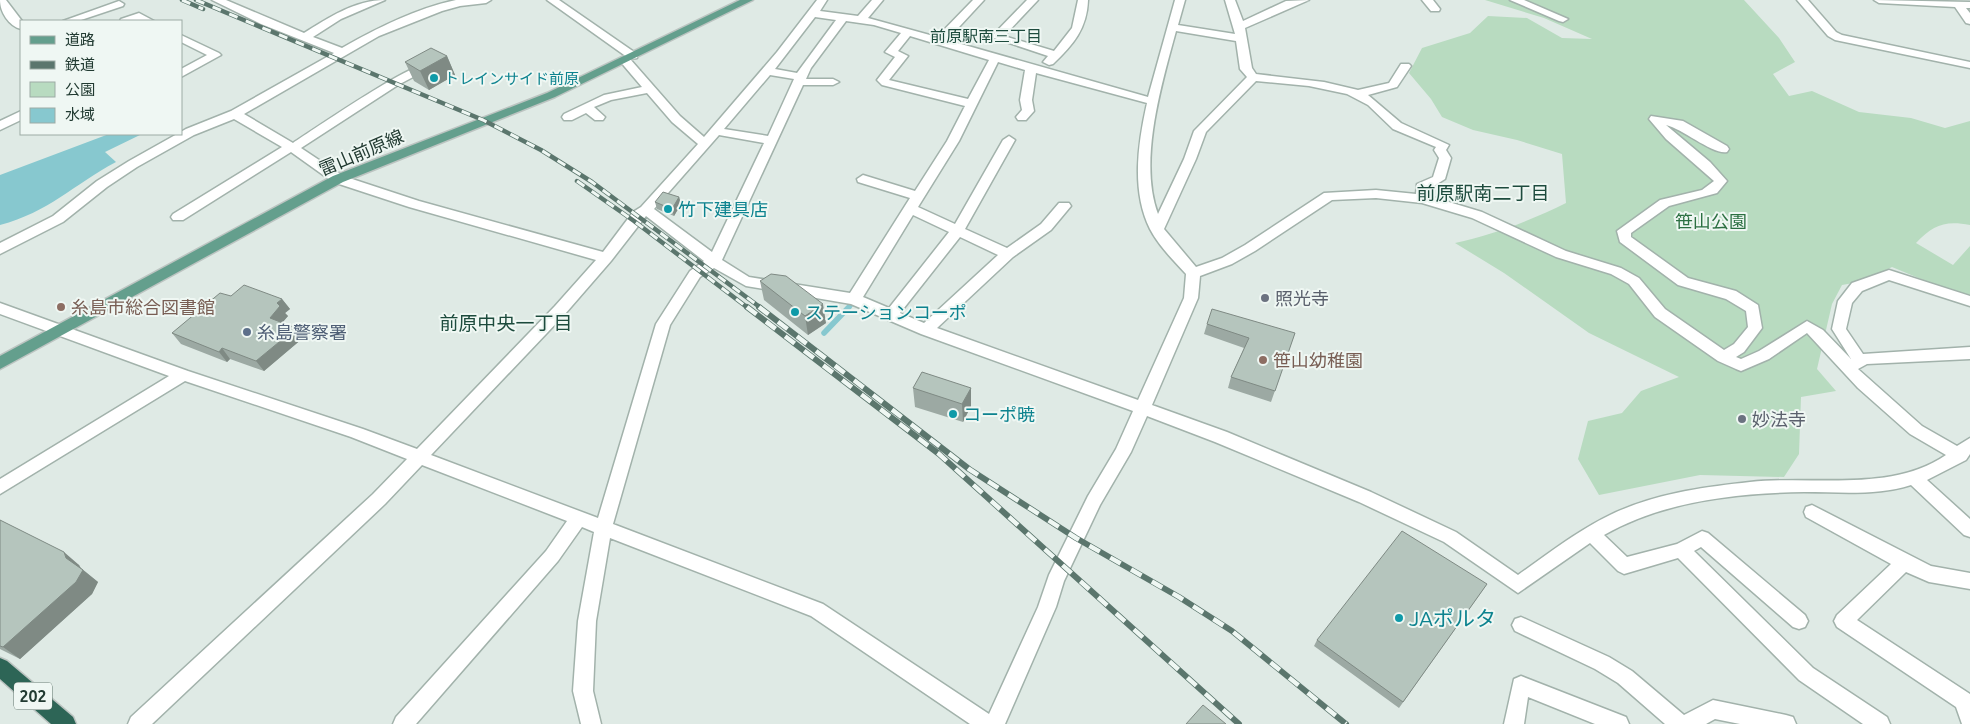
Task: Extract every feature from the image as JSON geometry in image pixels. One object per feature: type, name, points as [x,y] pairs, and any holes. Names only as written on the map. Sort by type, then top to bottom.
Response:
[{"type":"highway","name":"202","points":[[0,668],[66,724]]},
{"type":"main road","name":"雷山前原線","points":[[0,363],[338,179],[551,95],[748,0]]},
{"type":"street","points":[[1,0],[13,20],[20,25]]},
{"type":"street","points":[[216,0],[264,22],[342,52]]},
{"type":"street","points":[[305,37],[338,17],[380,0]]},
{"type":"street","points":[[424,0],[433,11]]},
{"type":"street","points":[[186,128],[235,114],[342,52],[387,29],[459,3],[486,0]]},
{"type":"street","points":[[552,0],[629,58],[676,119],[704,142]]},
{"type":"street","points":[[138,724],[379,500],[510,364],[606,258],[638,215],[646,210],[715,131],[766,71],[822,0]]},
{"type":"street","points":[[860,20],[878,0]]},
{"type":"street","points":[[939,42],[979,0]]},
{"type":"street","points":[[1033,0],[997,37],[1056,55]]},
{"type":"street","points":[[1022,117],[1028,111],[1026,100],[1036,69],[1056,55],[1071,39],[1083,18],[1083,0]]},
{"type":"street","points":[[994,724],[1062,567],[1094,501],[1123,452],[1191,298],[1192,273],[1157,229],[1146,187],[1151,101],[1180,0]]},
{"type":"street","points":[[1230,0],[1239,32],[1246,69],[1253,77],[1356,94],[1377,106],[1396,125],[1413,134],[1443,145],[1440,150],[1445,158],[1439,179],[1422,187],[1423,199]]},
{"type":"street","points":[[1172,27],[1239,32],[1290,2],[1304,0]]},
{"type":"street","points":[[1427,0],[1435,9]]},
{"type":"street","points":[[1515,0],[1563,19]]},
{"type":"street","points":[[1802,0],[1832,34],[1839,38],[1970,65]]},
{"type":"street","points":[[1879,0],[1970,5]]},
{"type":"street","points":[[71,20],[119,4]]},
{"type":"street","points":[[1958,4],[1970,21]]},
{"type":"street","points":[[813,13],[860,20],[908,32],[1151,101]]},
{"type":"street","points":[[128,20],[140,16],[147,20]]},
{"type":"street","points":[[591,724],[583,691],[588,622],[604,529],[663,324],[695,274],[715,260],[806,67],[844,17]]},
{"type":"street","points":[[908,32],[891,52],[902,56],[883,80],[886,84],[972,104]]},
{"type":"street","points":[[182,38],[214,53],[215,56],[182,73]]},
{"type":"street","points":[[854,299],[913,202],[953,141],[995,58]]},
{"type":"street","points":[[178,217],[394,83],[437,61]]},
{"type":"street","points":[[1356,94],[1393,84],[1405,66]]},
{"type":"street","points":[[766,71],[800,80],[833,82]]},
{"type":"street","points":[[1157,229],[1190,159],[1200,131],[1253,77]]},
{"type":"street","points":[[568,117],[608,97],[651,89]]},
{"type":"street","points":[[587,108],[600,117]]},
{"type":"street","points":[[235,114],[292,147],[338,179],[423,207],[606,258]]},
{"type":"street","points":[[0,126],[20,116]]},
{"type":"street","points":[[1723,148],[1679,124],[1654,120],[1670,137],[1709,166],[1721,181],[1719,186],[1712,191],[1670,200],[1624,231],[1624,236],[1625,239],[1683,282],[1730,295],[1753,309],[1755,328],[1739,348],[1723,357]]},
{"type":"street","points":[[715,131],[772,140]]},
{"type":"street","points":[[0,250],[58,219],[102,184],[176,135]]},
{"type":"street","points":[[891,315],[958,230],[1009,140]]},
{"type":"street","points":[[863,179],[913,202],[958,230],[1008,254]]},
{"type":"street","points":[[1192,273],[1227,260],[1250,248],[1328,196],[1376,194],[1423,199],[1477,215],[1561,254],[1616,271],[1634,281],[1660,313],[1723,357],[1740,365],[1764,355],[1807,326],[1854,364],[1916,430],[1965,450]]},
{"type":"street","points":[[926,330],[1008,254],[1046,227],[1064,206]]},
{"type":"street","points":[[646,210],[715,260],[728,272],[746,281],[854,299],[926,330],[1023,363],[1221,437],[1365,497],[1450,537],[1518,585],[1592,534],[1651,506],[1705,496],[1779,486],[1883,485],[1942,467],[1965,450]]},
{"type":"street","points":[[1854,364],[1839,329],[1845,301],[1858,287],[1889,275],[1970,301]]},
{"type":"street","points":[[0,308],[183,375],[357,433],[817,610],[988,724]]},
{"type":"street","points":[[1854,364],[1970,353]]},
{"type":"street","points":[[0,487],[183,375]]},
{"type":"street","points":[[1913,477],[1970,530]]},
{"type":"street","points":[[1812,512],[1846,529],[1904,563],[1929,574],[1970,581]]},
{"type":"street","points":[[403,724],[552,556],[578,519]]},
{"type":"street","points":[[1592,534],[1624,566],[1681,550],[1702,538],[1799,621]]},
{"type":"street","points":[[1681,550],[1806,674],[1880,724]]},
{"type":"street","points":[[1904,563],[1843,621],[1964,701],[1970,719]]},
{"type":"street","points":[[1521,625],[1602,663],[1625,677],[1680,724]]},
{"type":"street","points":[[1514,724],[1521,685],[1619,724]]},
{"type":"street","points":[[1688,724],[1713,709],[1786,724]]},
{"type":"green space","name":"笹山公園","points":[[1485,0],[1744,0],[1779,38],[1795,62],[1773,74],[1789,96],[1812,91],[1859,112],[1911,118],[1945,128],[1970,121],[1970,225],[1953,223],[1940,225],[1928,232],[1916,243],[1953,265],[1970,246],[1970,295],[1945,289],[1892,267],[1864,281],[1842,285],[1832,304],[1817,369],[1836,391],[1801,397],[1799,454],[1784,477],[1700,475],[1599,495],[1578,459],[1588,421],[1622,413],[1641,391],[1679,377],[1589,333],[1504,273],[1455,243],[1484,236],[1512,226],[1566,203],[1562,154],[1517,140],[1473,130],[1442,117],[1431,99],[1409,73],[1422,48],[1470,33],[1488,16],[1527,18],[1562,38],[1592,39],[1544,18]]},
{"type":"water","points":[[106,135],[140,135],[105,152],[116,162],[33,213],[0,225],[0,175]]},
{"type":"building","points":[[431,48],[447,56],[420,71],[405,62]]},
{"type":"building","points":[[663,192],[679,197],[672,209],[655,202]]},
{"type":"building","points":[[771,274],[786,276],[823,304],[805,316],[760,281]]},
{"type":"building","name":"糸島警察署","points":[[244,285],[282,299],[277,303],[280,306],[270,318],[296,328],[256,361],[222,348],[219,352],[172,333],[220,293],[231,296]]},
{"type":"building","name":"笹山幼稚園","points":[[1212,309],[1295,333],[1275,391],[1231,377],[1249,338],[1207,324]]},
{"type":"building","points":[[922,372],[971,388],[962,404],[913,388]]},
{"type":"building","points":[[0,520],[64,552],[66,558],[83,570],[76,582],[3,647],[0,646]]},
{"type":"building","name":"JAポルタ","points":[[1402,531],[1487,584],[1403,702],[1317,640]]},
{"type":"building","points":[[1203,705],[1226,724],[1186,724]]},
{"type":"waterway","points":[[824,333],[849,307]]},
{"type":"railway","points":[[182,0],[203,9]]},
{"type":"railway","points":[[196,0],[483,120],[541,150],[592,182],[761,308]]},
{"type":"railway","points":[[577,181],[634,221],[748,308]]},
{"type":"railway","points":[[747,307],[939,454],[1239,724]]},
{"type":"railway","points":[[759,307],[969,469],[1076,538],[1179,597],[1232,631],[1346,724]]},
{"type":"place","name":"トレインサイド前原","points":[[434,78]]},
{"type":"place","name":"竹下建具店","points":[[668,209]]},
{"type":"place","name":"照光寺","points":[[1265,298]]},
{"type":"place","name":"糸島市総合図書館","points":[[61,307]]},
{"type":"place","name":"ステーションコーポ","points":[[795,312]]},
{"type":"place","name":"糸島警察署","points":[[247,332]]},
{"type":"place","name":"笹山幼稚園","points":[[1263,360]]},
{"type":"place","name":"コーポ暁","points":[[953,414]]},
{"type":"place","name":"妙法寺","points":[[1742,419]]},
{"type":"place","name":"JAポルタ","points":[[1399,618]]},
{"type":"district","name":"前原駅南三丁目","points":[[986,36]]},
{"type":"district","name":"前原駅南二丁目","points":[[1483,193]]},
{"type":"district","name":"前原中央一丁目","points":[[506,323]]}]
